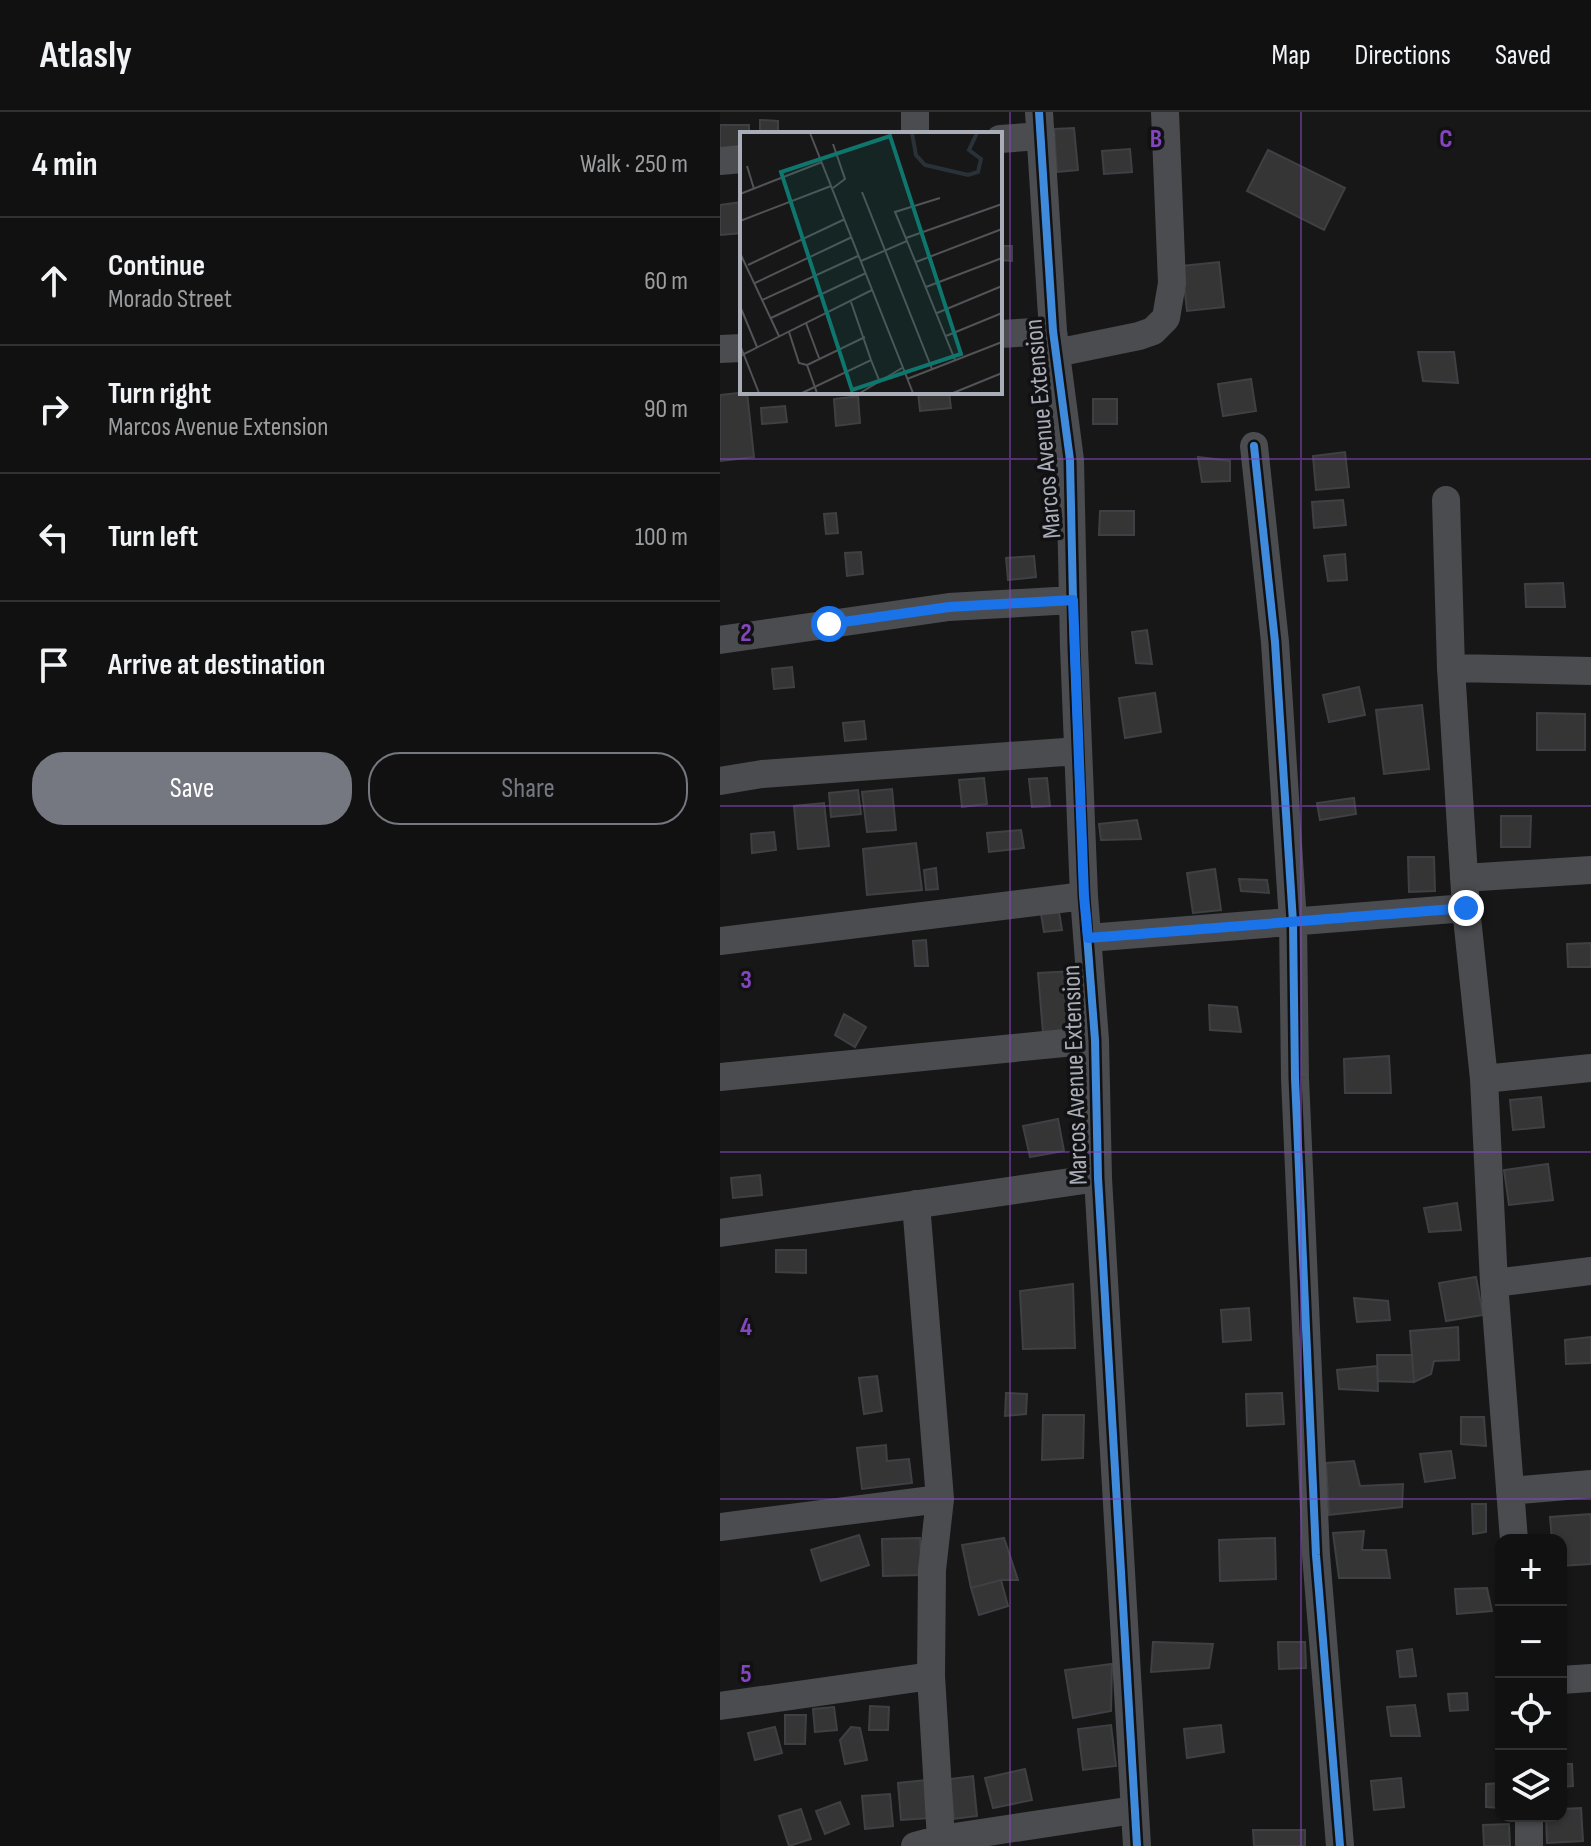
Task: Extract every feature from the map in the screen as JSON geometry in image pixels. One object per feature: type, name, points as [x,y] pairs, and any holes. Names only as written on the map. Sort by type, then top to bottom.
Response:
[{"type":"street","points":[[1002,334],[1054,342],[1139,336],[1153,331],[1166,318],[1172,283],[1165,112]]},
{"type":"street","points":[[1002,138],[1040,124]]},
{"type":"street","name":"Marcos Avenue Extension","points":[[1040,124],[1054,342],[1070,460],[1084,896],[1095,1040],[1098,1178],[1137,1846]]},
{"type":"street","points":[[720,161],[740,159]]},
{"type":"street","points":[[720,349],[740,348]]},
{"type":"street","points":[[1254,446],[1275,642],[1293,922],[1295,1078],[1315,1539],[1340,1846]]},
{"type":"street","points":[[1446,500],[1451,668],[1464,878],[1484,1079],[1494,1283],[1514,1534]]},
{"type":"street","points":[[720,640],[949,607],[1073,600]]},
{"type":"street","points":[[1451,668],[1591,671]]},
{"type":"street","points":[[720,781],[762,774],[1078,751]]},
{"type":"street","points":[[1464,878],[1591,870]]},
{"type":"street","points":[[720,941],[1084,896]]},
{"type":"street","points":[[1088,938],[1466,908]]},
{"type":"street","points":[[720,1077],[1095,1040]]},
{"type":"street","points":[[1484,1079],[1591,1068]]},
{"type":"street","points":[[720,1233],[1098,1178]]},
{"type":"street","points":[[916,1204],[940,1499],[932,1570],[928,1842],[1134,1810]]},
{"type":"street","points":[[1494,1283],[1591,1271]]},
{"type":"street","points":[[1510,1491],[1591,1484]]},
{"type":"street","points":[[720,1527],[940,1499]]},
{"type":"street","points":[[720,1706],[931,1676]]},
{"type":"street","points":[[1567,1680],[1591,1678]]},
{"type":"street","points":[[1529,1822],[1529,1846]]},
{"type":"building","points":[[760,120],[778,121],[778,132],[760,132]]},
{"type":"building","points":[[720,125],[749,125],[749,132],[740,132],[740,148],[720,148]]},
{"type":"building","points":[[1074,128],[1078,170],[1057,172],[1054,129]]},
{"type":"building","points":[[1130,149],[1132,172],[1104,174],[1102,151]]},
{"type":"building","points":[[1268,150],[1345,188],[1324,230],[1247,191]]},
{"type":"building","points":[[740,202],[740,233],[720,235],[720,205]]},
{"type":"building","points":[[1002,246],[1012,246],[1012,261],[1002,260]]},
{"type":"building","points":[[1219,262],[1224,307],[1187,311],[1182,266]]},
{"type":"building","points":[[1418,352],[1454,352],[1458,383],[1423,381]]},
{"type":"building","points":[[1251,379],[1256,411],[1223,416],[1218,384]]},
{"type":"building","points":[[747,394],[754,457],[720,461],[720,395]]},
{"type":"building","points":[[918,394],[949,394],[951,408],[920,411]]},
{"type":"building","points":[[858,396],[860,423],[836,426],[834,399]]},
{"type":"building","points":[[1093,399],[1117,399],[1117,424],[1093,424]]},
{"type":"building","points":[[785,406],[787,422],[762,424],[761,408]]},
{"type":"building","points":[[1345,452],[1349,487],[1316,490],[1313,456]]},
{"type":"building","points":[[1198,457],[1230,461],[1230,481],[1202,482]]},
{"type":"building","points":[[1343,500],[1346,525],[1314,528],[1312,502]]},
{"type":"building","points":[[1100,511],[1134,511],[1134,535],[1099,535]]},
{"type":"building","points":[[836,513],[838,533],[826,534],[824,514]]},
{"type":"building","points":[[861,552],[863,574],[847,576],[845,553]]},
{"type":"building","points":[[1345,554],[1347,580],[1328,581],[1324,556]]},
{"type":"building","points":[[1034,556],[1036,577],[1008,580],[1006,558]]},
{"type":"building","points":[[1563,583],[1565,607],[1526,607],[1525,584]]},
{"type":"building","points":[[1147,630],[1152,664],[1136,663],[1132,632]]},
{"type":"building","points":[[792,667],[794,687],[774,689],[772,669]]},
{"type":"building","points":[[1359,687],[1365,715],[1329,722],[1323,695]]},
{"type":"building","points":[[1155,693],[1161,732],[1125,738],[1119,698]]},
{"type":"building","points":[[1422,705],[1429,769],[1384,774],[1376,710]]},
{"type":"building","points":[[1537,713],[1585,714],[1585,750],[1537,750]]},
{"type":"building","points":[[864,721],[866,739],[845,741],[843,723]]},
{"type":"building","points":[[984,778],[987,804],[962,807],[959,780]]},
{"type":"building","points":[[1047,778],[1050,806],[1032,807],[1029,779]]},
{"type":"building","points":[[892,789],[896,830],[867,832],[862,792]]},
{"type":"building","points":[[858,790],[861,814],[831,817],[829,793]]},
{"type":"building","points":[[1354,798],[1356,814],[1320,820],[1317,803]]},
{"type":"building","points":[[824,803],[829,846],[798,849],[794,806]]},
{"type":"building","points":[[1501,816],[1531,816],[1530,847],[1501,847]]},
{"type":"building","points":[[1137,820],[1141,839],[1101,840],[1099,824]]},
{"type":"building","points":[[1021,830],[1024,848],[989,852],[987,833]]},
{"type":"building","points":[[774,832],[776,850],[752,853],[751,834]]},
{"type":"building","points":[[916,843],[922,890],[867,895],[863,849]]},
{"type":"building","points":[[1408,857],[1434,857],[1435,891],[1409,892]]},
{"type":"building","points":[[936,868],[938,889],[926,890],[924,870]]},
{"type":"building","points":[[1215,869],[1221,910],[1193,913],[1187,873]]},
{"type":"building","points":[[1239,879],[1267,880],[1269,893],[1241,891]]},
{"type":"building","points":[[1059,912],[1062,930],[1044,932],[1041,914]]},
{"type":"building","points":[[926,940],[928,966],[915,966],[913,941]]},
{"type":"building","points":[[1591,943],[1591,967],[1568,967],[1567,944]]},
{"type":"building","points":[[1075,971],[1080,1030],[1043,1033],[1038,973]]},
{"type":"building","points":[[1209,1005],[1237,1007],[1241,1032],[1210,1030]]},
{"type":"building","points":[[844,1014],[866,1027],[855,1047],[835,1035]]},
{"type":"building","points":[[1389,1056],[1391,1093],[1345,1093],[1344,1059]]},
{"type":"building","points":[[1541,1097],[1544,1127],[1513,1130],[1510,1100]]},
{"type":"building","points":[[1058,1119],[1064,1151],[1030,1157],[1023,1126]]},
{"type":"building","points":[[1548,1164],[1553,1200],[1509,1205],[1504,1170]]},
{"type":"building","points":[[760,1175],[762,1195],[733,1198],[731,1178]]},
{"type":"building","points":[[1457,1203],[1461,1230],[1429,1232],[1424,1208]]},
{"type":"building","points":[[776,1250],[806,1250],[806,1273],[776,1272]]},
{"type":"building","points":[[1476,1277],[1483,1315],[1446,1321],[1439,1283]]},
{"type":"building","points":[[1073,1284],[1075,1348],[1023,1349],[1020,1291]]},
{"type":"building","points":[[1354,1298],[1388,1301],[1390,1320],[1357,1322]]},
{"type":"building","points":[[1249,1308],[1251,1340],[1223,1342],[1221,1310]]},
{"type":"building","points":[[1458,1327],[1459,1360],[1434,1361],[1431,1374],[1414,1382],[1410,1331]]},
{"type":"building","points":[[1591,1337],[1591,1363],[1566,1364],[1565,1340]]},
{"type":"building","points":[[1377,1355],[1412,1355],[1414,1382],[1378,1381]]},
{"type":"building","points":[[1377,1366],[1378,1391],[1339,1389],[1337,1370]]},
{"type":"building","points":[[877,1376],[882,1411],[864,1414],[859,1378]]},
{"type":"building","points":[[1006,1393],[1027,1394],[1026,1414],[1005,1416]]},
{"type":"building","points":[[1282,1393],[1284,1424],[1247,1426],[1246,1394]]},
{"type":"building","points":[[1043,1415],[1084,1415],[1083,1458],[1042,1460]]},
{"type":"building","points":[[1461,1417],[1484,1417],[1486,1446],[1461,1444]]},
{"type":"building","points":[[886,1445],[887,1461],[909,1459],[912,1483],[862,1489],[857,1448]]},
{"type":"building","points":[[1451,1451],[1455,1478],[1425,1482],[1420,1454]]},
{"type":"building","points":[[1354,1461],[1360,1486],[1403,1484],[1402,1507],[1329,1515],[1326,1463]]},
{"type":"building","points":[[1472,1504],[1486,1504],[1486,1532],[1473,1534]]},
{"type":"building","points":[[1591,1514],[1591,1564],[1567,1566],[1567,1534],[1551,1534],[1550,1517]]},
{"type":"building","points":[[1364,1531],[1362,1550],[1386,1550],[1390,1578],[1339,1578],[1333,1533]]},
{"type":"building","points":[[859,1535],[869,1565],[821,1581],[811,1550]]},
{"type":"building","points":[[920,1538],[922,1575],[883,1576],[882,1539]]},
{"type":"building","points":[[1004,1538],[1018,1580],[1001,1580],[971,1588],[962,1545]]},
{"type":"building","points":[[1275,1538],[1276,1579],[1220,1581],[1219,1540]]},
{"type":"building","points":[[1001,1580],[1008,1606],[979,1615],[971,1588]]},
{"type":"building","points":[[1487,1588],[1492,1611],[1457,1614],[1455,1589]]},
{"type":"building","points":[[1153,1642],[1213,1644],[1209,1668],[1151,1672]]},
{"type":"building","points":[[1278,1642],[1305,1642],[1306,1668],[1279,1669]]},
{"type":"building","points":[[1412,1649],[1416,1676],[1400,1677],[1397,1651]]},
{"type":"building","points":[[1112,1664],[1111,1711],[1073,1718],[1065,1670]]},
{"type":"building","points":[[1467,1693],[1468,1710],[1450,1711],[1448,1694]]},
{"type":"building","points":[[1415,1705],[1420,1736],[1391,1736],[1387,1707]]},
{"type":"building","points":[[870,1706],[889,1707],[888,1730],[869,1730]]},
{"type":"building","points":[[834,1707],[837,1730],[815,1732],[813,1709]]},
{"type":"building","points":[[785,1715],[806,1715],[805,1744],[785,1744]]},
{"type":"building","points":[[1111,1725],[1116,1766],[1083,1770],[1078,1729]]},
{"type":"building","points":[[1221,1725],[1224,1752],[1187,1758],[1184,1729]]},
{"type":"building","points":[[775,1727],[782,1753],[755,1760],[748,1733]]},
{"type":"building","points":[[851,1727],[860,1728],[867,1760],[845,1764],[840,1740]]},
{"type":"building","points":[[1567,1764],[1572,1764],[1573,1786],[1567,1786]]},
{"type":"building","points":[[1025,1769],[1032,1800],[993,1808],[985,1778]]},
{"type":"building","points":[[973,1776],[977,1816],[954,1819],[950,1779]]},
{"type":"building","points":[[1401,1778],[1404,1807],[1374,1810],[1371,1781]]},
{"type":"building","points":[[926,1780],[930,1818],[901,1820],[898,1783]]},
{"type":"building","points":[[1495,1783],[1495,1808],[1486,1807],[1486,1784]]},
{"type":"building","points":[[890,1794],[893,1826],[865,1829],[862,1796]]},
{"type":"building","points":[[840,1802],[849,1824],[825,1834],[816,1811]]},
{"type":"building","points":[[1581,1808],[1583,1841],[1547,1843],[1546,1822],[1567,1822],[1567,1809]]},
{"type":"building","points":[[801,1809],[811,1839],[789,1846],[779,1816]]},
{"type":"building","points":[[1509,1824],[1510,1846],[1484,1846],[1483,1825]]},
{"type":"building","points":[[1253,1830],[1305,1830],[1305,1846],[1254,1846]]},
{"type":"cycle path","points":[[1039,112],[1053,331],[1070,460],[1084,896],[1095,1040],[1098,1178],[1137,1846]]},
{"type":"cycle path","points":[[1254,446],[1275,642],[1293,922],[1295,1078],[1316,1555],[1340,1846]]},
{"type":"route","points":[[829,624],[949,607],[1073,600],[1088,938],[1466,908]]}]
